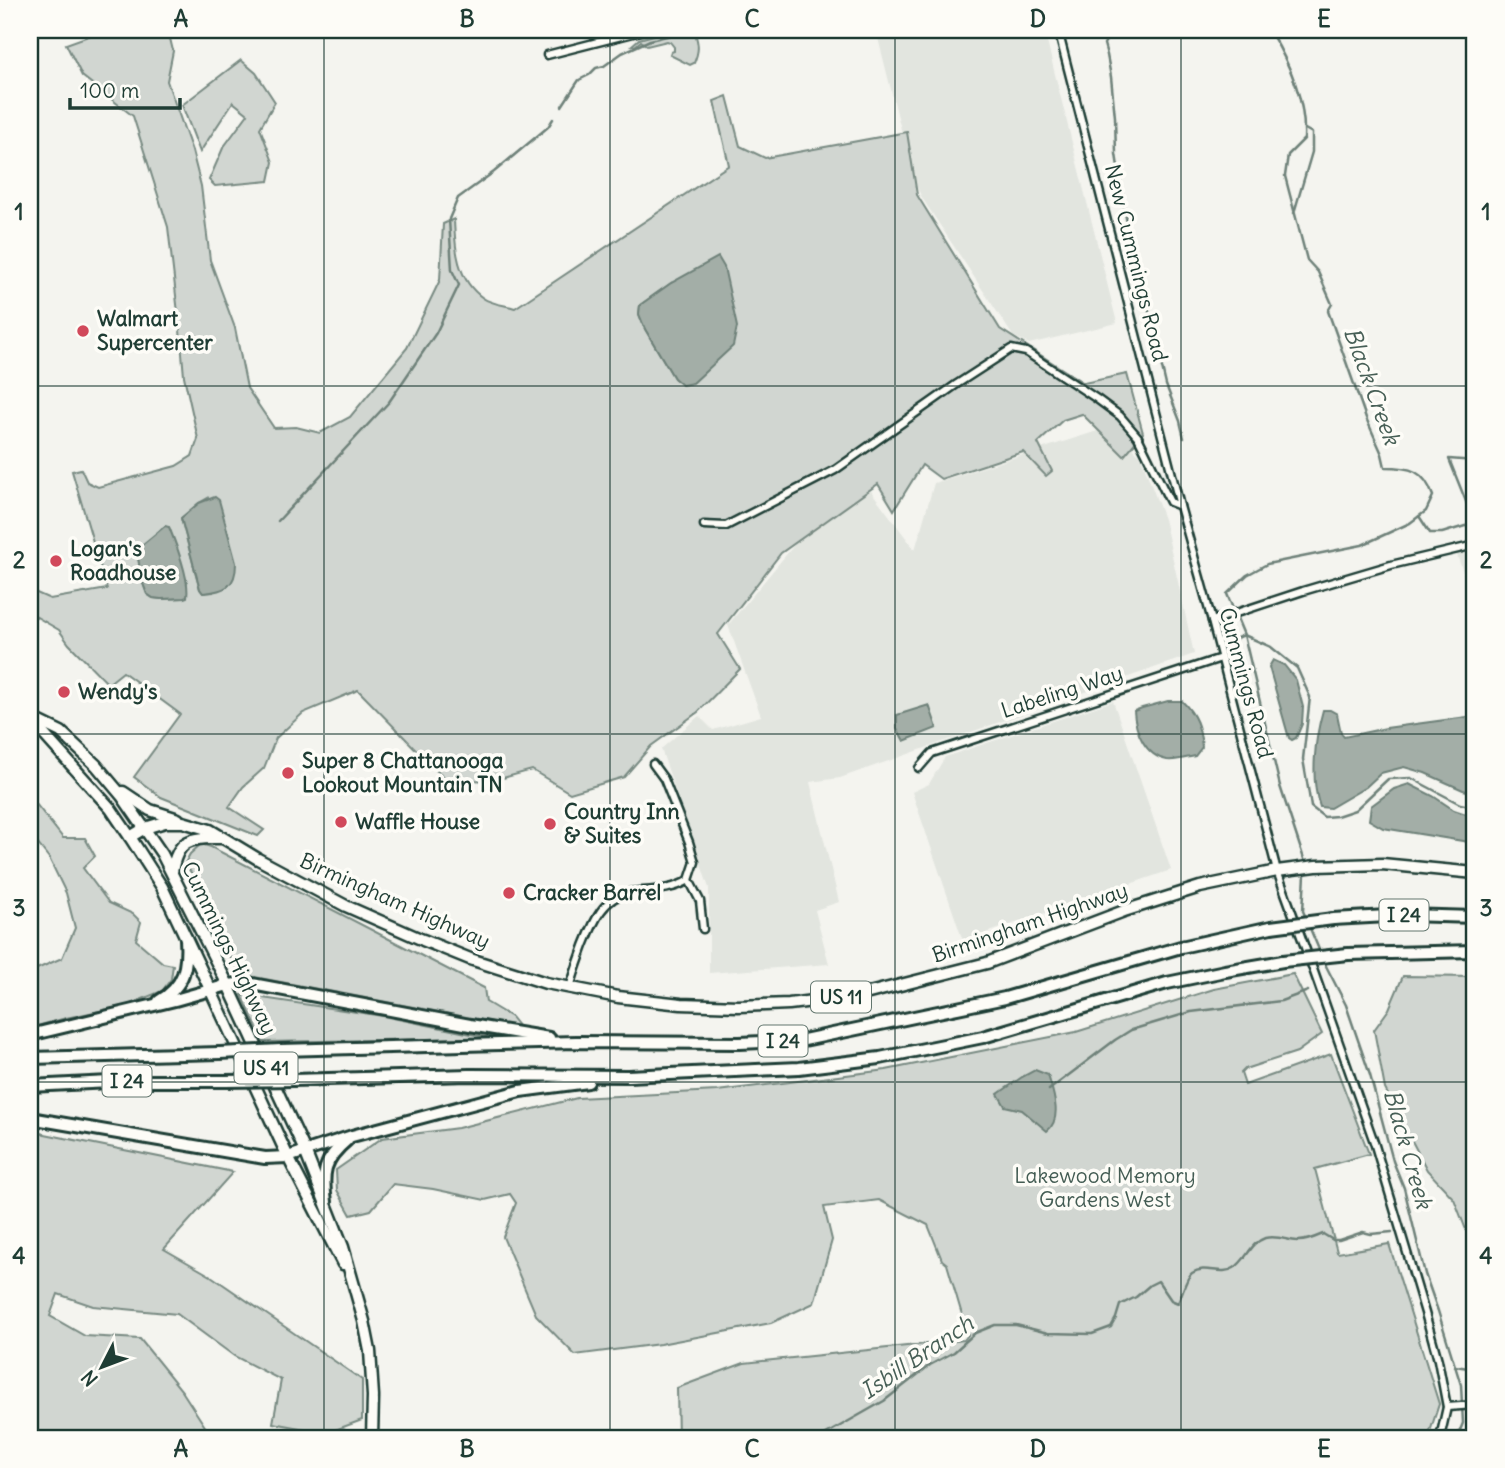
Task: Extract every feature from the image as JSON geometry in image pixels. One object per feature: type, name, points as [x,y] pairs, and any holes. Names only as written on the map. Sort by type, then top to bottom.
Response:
[{"type":"highway","name":"I 24","points":[[30,1058],[576,1042],[740,1043],[804,1040],[1005,998],[1181,947],[1270,927],[1333,919],[1406,915],[1475,917]]},
{"type":"highway","points":[[153,1004],[177,987],[187,957],[186,938]]},
{"type":"highway","name":"I 24","points":[[30,1086],[130,1080],[293,1080],[469,1075],[628,1076],[799,1068],[880,1058],[983,1037],[1167,983],[1225,971],[1348,954],[1475,951]]},
{"type":"highway","points":[[30,1035],[228,985],[247,983],[576,1042]]},
{"type":"highway","points":[[30,1118],[265,1158],[288,1157],[352,1136],[520,1091],[628,1076]]},
{"type":"highway","points":[[326,1202],[323,1181],[327,1164],[335,1151],[352,1136]]},
{"type":"main road","name":"Cummings Highway","points":[[30,717],[61,732],[113,784],[145,828],[172,873],[228,985],[304,1151],[342,1247],[370,1351],[372,1438]]},
{"type":"main road","name":"Cummings Highway","points":[[30,717],[111,809],[162,887],[288,1157],[350,1277]]},
{"type":"main road","points":[[113,784],[150,810],[192,825]]},
{"type":"main road","name":"Birmingham Highway","points":[[131,837],[145,828],[165,822],[183,822],[210,831],[346,905],[423,940],[470,959],[547,983],[631,999],[738,1006],[789,1004],[861,995],[987,963],[1124,911],[1200,887],[1277,871],[1316,866],[1382,864],[1475,873]]},
{"type":"main road","points":[[172,873],[177,851],[190,839],[222,838]]},
{"type":"street","points":[[547,55],[645,30]]},
{"type":"street","name":"New Cummings Road","points":[[1058,30],[1180,506]]},
{"type":"street","name":"Cummings Road","points":[[705,526],[726,526],[835,470],[1011,349],[1026,352],[1097,399],[1120,416],[1138,437],[1170,502],[1180,506],[1277,871],[1374,1142],[1434,1348],[1447,1407],[1440,1438]]},
{"type":"street","points":[[1212,621],[1391,565],[1475,545]]},
{"type":"street","name":"Labeling Way","points":[[919,768],[932,752],[1221,658]]},
{"type":"street","points":[[570,988],[595,919],[613,898],[628,892],[678,887],[689,880],[695,862],[689,842],[664,779],[653,764]]},
{"type":"street","points":[[689,880],[699,901],[703,929]]},
{"type":"street","points":[[1447,1407],[1475,1405]]},
{"type":"shaded area","points":[[876,30],[1044,30],[1117,323],[1029,344],[1013,336],[922,198],[914,181]]},
{"type":"shaded area","points":[[718,257],[724,267],[737,327],[733,346],[693,383],[682,385],[674,378],[645,329],[639,314],[640,305],[671,283]]},
{"type":"shaded area","points":[[1110,427],[1140,455],[1164,519],[1194,654],[840,778],[810,782],[839,902],[815,910],[829,964],[709,973],[709,888],[661,749],[699,716],[713,730],[761,716],[728,625],[815,520],[871,491],[915,550],[934,483]]},
{"type":"shaded area","points":[[215,497],[219,500],[236,563],[235,571],[228,586],[203,593],[181,518],[199,503]]},
{"type":"shaded area","points":[[165,526],[169,527],[179,552],[187,590],[187,597],[184,598],[153,598],[147,594],[141,578],[137,549]]},
{"type":"shaded area","points":[[1475,547],[1475,606],[1457,555]]},
{"type":"shaded area","points":[[1273,660],[1284,665],[1296,680],[1303,707],[1302,724],[1296,738],[1292,740],[1289,738],[1269,667]]},
{"type":"shaded area","points":[[1113,701],[1171,870],[963,941],[912,792],[929,784],[945,757]]},
{"type":"shaded area","points":[[1168,701],[1182,701],[1194,716],[1202,747],[1195,756],[1177,760],[1159,758],[1143,742],[1136,727],[1134,711]]},
{"type":"shaded area","points":[[929,705],[937,728],[904,741],[897,728],[897,715]]},
{"type":"shaded area","points":[[1323,710],[1337,714],[1344,737],[1386,728],[1475,716],[1475,793],[1404,767],[1381,773],[1366,787],[1330,808],[1320,807],[1315,784],[1315,758]]},
{"type":"shaded area","points":[[1409,784],[1454,810],[1475,817],[1475,843],[1383,828],[1369,820],[1371,806],[1394,789]]},
{"type":"shaded area","points":[[1035,1070],[1048,1075],[1054,1097],[1055,1120],[1047,1131],[1022,1110],[1005,1106],[998,1094]]},
{"type":"green space","points":[[105,30],[168,30],[173,51],[167,81],[192,151],[201,186],[210,260],[235,328],[247,388],[274,428],[296,427],[320,433],[350,417],[407,348],[440,280],[443,224],[454,219],[459,263],[474,291],[490,302],[515,308],[729,165],[714,101],[727,96],[740,146],[765,158],[907,132],[917,195],[1000,329],[1084,383],[1127,374],[1143,433],[1124,456],[1082,414],[1063,420],[1038,443],[1052,471],[1046,476],[1023,452],[941,479],[922,465],[894,510],[878,484],[781,553],[718,634],[740,669],[698,712],[651,746],[624,777],[570,793],[532,770],[492,781],[445,779],[358,690],[303,713],[276,738],[264,768],[243,787],[229,807],[264,830],[258,836],[161,797],[134,777],[180,714],[123,672],[108,684],[59,630],[30,611],[30,590],[50,599],[107,589],[72,471],[81,469],[87,482],[98,487],[176,466],[192,456],[198,439],[184,376],[168,227],[133,116],[82,76],[66,44]],"holes":[[[671,283],[682,384],[674,378],[639,314],[640,305]],[[208,498],[213,592],[203,593],[200,589],[181,518]],[[169,527],[187,583],[184,598],[153,598],[147,594],[141,578],[137,549],[162,528]]]},
{"type":"green space","points":[[673,30],[695,33],[698,48],[694,63],[690,65],[670,55],[674,47],[667,41],[647,46],[641,41],[635,46],[632,45],[639,39]]},
{"type":"green space","points":[[241,60],[256,73],[275,102],[260,128],[273,162],[269,181],[215,186],[209,180],[223,148],[248,114],[233,102],[200,152],[182,105]]},
{"type":"green space","points":[[30,801],[36,804],[63,838],[85,838],[95,856],[83,868],[109,903],[133,914],[141,922],[136,940],[163,963],[173,965],[171,979],[162,991],[128,1005],[30,1028],[30,972],[62,958],[75,928],[66,893],[49,858],[30,834]]},
{"type":"green space","points":[[201,844],[484,988],[486,1002],[511,1017],[519,1027],[249,976],[234,965],[185,863]]},
{"type":"green space","name":"Lakewood Memory Gardens West","points":[[1293,974],[1322,1034],[1297,1052],[1245,1069],[1241,1073],[1245,1085],[1331,1054],[1369,1154],[1315,1169],[1337,1252],[1389,1244],[1439,1404],[1428,1438],[678,1438],[677,1388],[744,1363],[964,1340],[968,1335],[947,1264],[942,1260],[928,1225],[879,1200],[824,1207],[832,1240],[814,1303],[771,1323],[660,1344],[575,1355],[536,1315],[503,1237],[516,1203],[510,1194],[485,1200],[393,1184],[371,1210],[351,1215],[337,1190],[336,1170],[382,1138],[458,1128],[577,1098],[717,1091],[886,1070],[1076,1032],[1214,989]]},
{"type":"green space","points":[[1403,976],[1475,977],[1475,1253],[1454,1199],[1427,1170],[1385,1089],[1374,1030],[1389,1009]]},
{"type":"green space","points":[[242,995],[383,1016],[491,1038],[263,1042]]},
{"type":"green space","points":[[30,1131],[233,1172],[164,1249],[211,1276],[362,1380],[362,1420],[327,1433],[273,1423],[281,1380],[234,1356],[177,1314],[93,1306],[58,1294],[50,1316],[85,1336],[140,1339],[182,1391],[206,1428],[201,1438],[30,1438]]},
{"type":"waterway","points":[[562,106],[579,80],[596,68],[650,40],[692,30]]},
{"type":"waterway","points":[[1112,30],[1104,44],[1111,77],[1116,154],[1129,237],[1166,385],[1184,438]]},
{"type":"waterway","name":"Black Creek","points":[[1271,30],[1290,71],[1302,111],[1304,139],[1288,155],[1285,176],[1307,260],[1318,272],[1332,304],[1328,311],[1385,467],[1409,469],[1420,475],[1433,496],[1426,511],[1410,523],[1362,545],[1267,564],[1247,575],[1227,594],[1244,635],[1280,786],[1304,859]]},
{"type":"waterway","points":[[278,521],[389,402],[436,333],[459,285],[452,270],[449,219],[458,198],[494,172],[548,127],[553,119]]},
{"type":"waterway","name":"Black Creek","points":[[1294,213],[1312,152],[1312,133],[1305,129]]},
{"type":"waterway","points":[[1475,461],[1449,459],[1475,524]]},
{"type":"waterway","points":[[1419,516],[1430,533],[1442,533],[1475,523]]},
{"type":"waterway","points":[[1230,641],[1244,635],[1271,647],[1297,668],[1310,697],[1303,759],[1311,807],[1324,817],[1355,810],[1388,779],[1411,778],[1460,804],[1475,807]]},
{"type":"waterway","name":"Black Creek","points":[[1305,874],[1303,911],[1307,920]]},
{"type":"waterway","name":"Black Creek","points":[[1309,926],[1320,952]]},
{"type":"waterway","name":"Black Creek","points":[[1324,962],[1346,1005],[1370,1075],[1393,1161],[1404,1188],[1425,1274],[1461,1385],[1463,1423],[1457,1438]]},
{"type":"waterway","points":[[1049,1090],[1131,1030],[1191,1012],[1281,1001],[1308,991]]},
{"type":"waterway","name":"Isbill Branch","points":[[819,1438],[884,1401],[930,1365],[954,1352],[975,1333],[995,1325],[1016,1325],[1048,1333],[1092,1334],[1111,1327],[1120,1305],[1136,1297],[1150,1285],[1158,1281],[1171,1300],[1178,1303],[1192,1273],[1234,1268],[1265,1238],[1300,1241],[1323,1234],[1333,1240],[1339,1240],[1363,1232],[1392,1232]]},
{"type":"waterway","points":[[1455,1366],[1475,1369]]},
{"type":"place","name":"Walmart Supercenter","points":[[83,331]]},
{"type":"place","name":"Logan's Roadhouse","points":[[56,561]]},
{"type":"place","name":"Wendy's","points":[[64,692]]},
{"type":"place","name":"Super 8 Chattanooga Lookout Mountain TN","points":[[288,773]]},
{"type":"place","name":"Waffle House","points":[[341,822]]},
{"type":"place","name":"Country Inn & Suites","points":[[550,824]]},
{"type":"place","name":"Cracker Barrel","points":[[509,893]]}]
